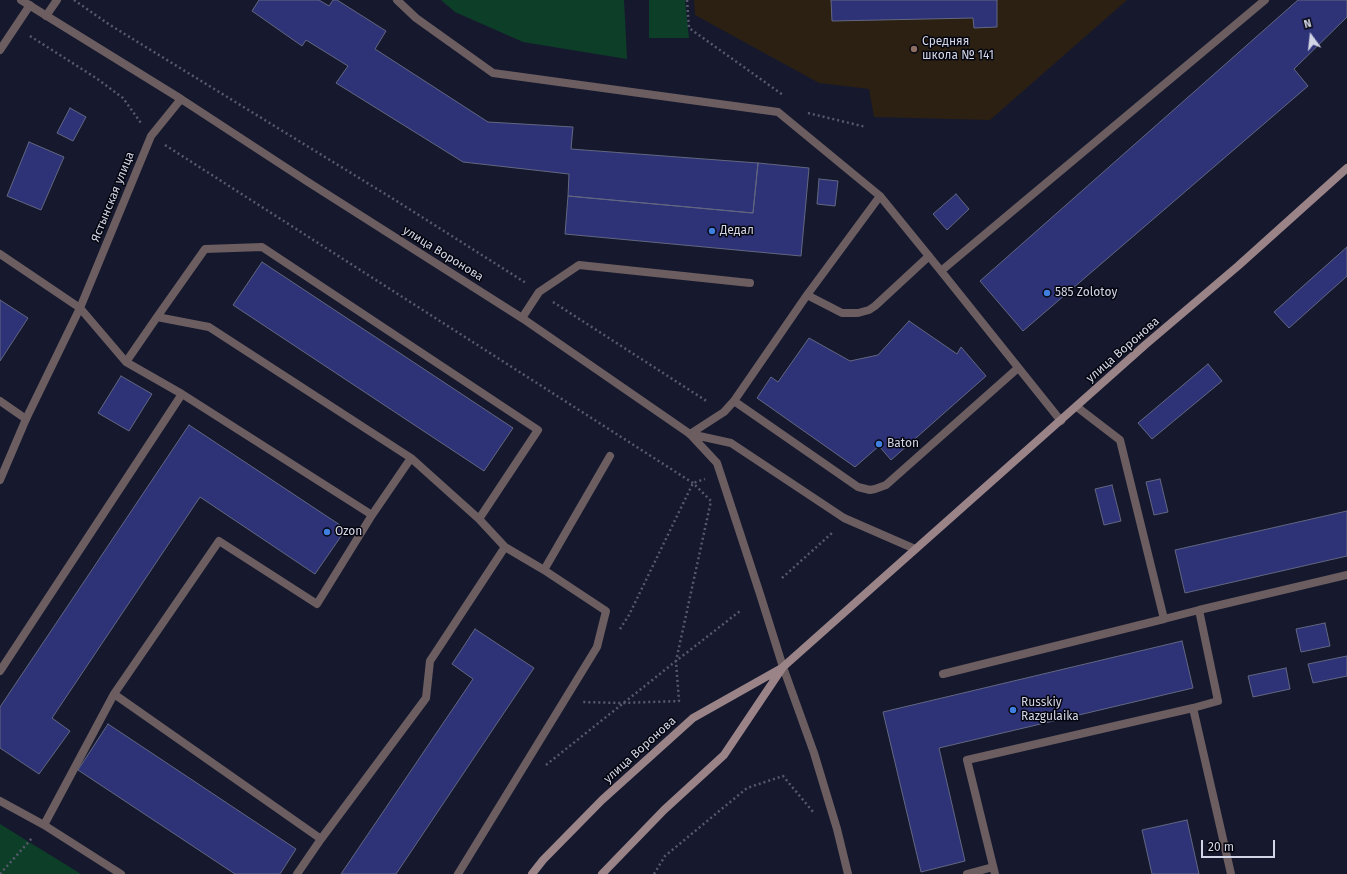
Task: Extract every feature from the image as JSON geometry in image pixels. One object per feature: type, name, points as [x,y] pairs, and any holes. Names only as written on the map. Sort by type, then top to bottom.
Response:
[{"type":"main road","name":"улица Воронова","points":[[532,874],[543,860],[602,800],[693,718],[784,666],[1347,168]]},
{"type":"main road","name":"улица Воронова","points":[[602,874],[664,810],[724,755],[784,666]]},
{"type":"street","points":[[21,0],[181,99]]},
{"type":"street","points":[[46,16],[57,0]]},
{"type":"street","points":[[397,0],[416,18],[493,73],[778,112],[880,196],[942,271],[1061,421]]},
{"type":"street","points":[[942,271],[1265,0]]},
{"type":"street","points":[[0,50],[30,5]]},
{"type":"street","name":"Ястынская улица","points":[[0,480],[26,418],[80,308],[151,136],[181,99]]},
{"type":"street","name":"улица Воронова","points":[[181,99],[308,182],[522,318],[690,434],[717,463],[784,666]]},
{"type":"street","points":[[690,434],[724,412],[734,401],[807,295],[880,196]]},
{"type":"street","points":[[126,362],[205,249],[262,247],[538,430],[479,519]]},
{"type":"street","points":[[0,254],[80,308],[126,362],[182,394],[372,515]]},
{"type":"street","points":[[807,295],[842,313],[858,314],[875,306],[929,256]]},
{"type":"street","points":[[522,318],[539,292],[579,265],[750,283]]},
{"type":"street","points":[[157,317],[209,327],[411,458],[479,519],[505,547],[544,570],[606,611],[597,647],[458,874]]},
{"type":"street","points":[[734,401],[858,487],[870,490],[886,485],[1018,368]]},
{"type":"street","points":[[0,671],[182,394]]},
{"type":"street","points":[[0,401],[26,418]]},
{"type":"street","points":[[1077,407],[1120,440],[1164,619]]},
{"type":"street","name":"улица Воронова","points":[[690,434],[731,443],[844,518],[915,549]]},
{"type":"street","points":[[544,570],[610,456]]},
{"type":"street","points":[[44,825],[114,694],[219,541],[316,604],[372,515],[411,458]]},
{"type":"street","points":[[297,874],[321,839],[426,698],[430,661],[505,547]]},
{"type":"street","points":[[943,674],[1199,610],[1347,575]]},
{"type":"street","points":[[967,874],[994,870],[967,760],[1218,701],[1199,610]]},
{"type":"street","points":[[784,666],[814,753],[837,829],[848,874]]},
{"type":"street","points":[[114,694],[321,839]]},
{"type":"street","points":[[1193,708],[1231,874]]},
{"type":"street","points":[[0,801],[44,825],[121,874]]},
{"type":"path","points":[[74,0],[110,25],[395,200],[724,412]]},
{"type":"path","points":[[686,0],[689,28],[784,96]]},
{"type":"path","points":[[16,27],[96,78],[123,98],[151,136],[693,483],[711,501],[676,661],[679,701],[622,703],[579,702]]},
{"type":"path","points":[[803,109],[809,114],[866,127]]},
{"type":"path","points":[[782,578],[832,533]]},
{"type":"path","points":[[544,766],[740,611]]},
{"type":"path","points":[[654,874],[665,856],[747,788],[783,776],[813,812],[837,829]]},
{"type":"path","points":[[0,874],[29,842]]},
{"type":"shaded area","name":"Средняя школа № 141","points":[[694,0],[1127,0],[990,120],[874,117],[869,89],[819,83],[695,15]]},
{"type":"green space","points":[[441,0],[624,0],[627,59],[523,42],[455,12]]},
{"type":"green space","points":[[649,0],[685,0],[689,38],[649,38]]},
{"type":"green space","points":[[0,824],[29,842],[81,874],[0,874]]},
{"type":"building","points":[[259,0],[319,0],[329,6],[333,0],[337,0],[386,31],[375,49],[488,122],[573,127],[571,149],[758,163],[753,213],[568,196],[569,174],[463,162],[336,83],[348,66],[306,40],[302,46],[252,11]]},
{"type":"building","points":[[831,0],[997,0],[997,27],[974,28],[973,18],[832,21]]},
{"type":"building","points":[[1298,0],[1347,0],[1347,17],[1294,69],[1308,86],[1023,331],[980,281]]},
{"type":"building","points":[[70,108],[86,117],[73,141],[57,133]]},
{"type":"building","points":[[29,142],[64,157],[41,210],[7,196]]},
{"type":"building","points":[[758,163],[809,168],[801,256],[565,234],[568,196],[753,213]]},
{"type":"building","points":[[819,179],[838,181],[835,206],[817,204]]},
{"type":"building","points":[[956,194],[969,209],[947,230],[933,214]]},
{"type":"building","points":[[1347,247],[1347,276],[1289,328],[1274,312]]},
{"type":"building","points":[[262,262],[513,428],[484,471],[233,305]]},
{"type":"building","points":[[0,300],[28,318],[0,361]]},
{"type":"building","points":[[909,321],[957,354],[961,347],[986,376],[891,460],[879,446],[855,467],[757,398],[771,377],[778,382],[809,338],[850,361],[878,355]]},
{"type":"building","points":[[1208,364],[1222,381],[1152,439],[1138,423]]},
{"type":"building","points":[[121,376],[152,394],[129,431],[98,413]]},
{"type":"building","points":[[189,425],[346,529],[315,574],[200,497],[52,718],[70,731],[39,774],[0,748],[0,707]]},
{"type":"building","points":[[1160,479],[1168,512],[1154,515],[1146,482]]},
{"type":"building","points":[[1112,485],[1121,521],[1104,525],[1095,489]]},
{"type":"building","points":[[1347,511],[1347,556],[1185,593],[1175,550]]},
{"type":"building","points":[[1325,623],[1330,646],[1301,652],[1296,629]]},
{"type":"building","points":[[475,629],[534,668],[396,874],[341,874],[473,679],[452,664]]},
{"type":"building","points":[[1182,641],[1193,688],[939,748],[965,861],[921,872],[883,712]]},
{"type":"building","points":[[1347,656],[1347,676],[1313,683],[1308,664]]},
{"type":"building","points":[[1286,668],[1290,689],[1253,697],[1248,676]]},
{"type":"building","points":[[108,724],[296,849],[280,874],[235,874],[78,770]]},
{"type":"building","points":[[1187,820],[1199,874],[1152,874],[1142,830]]},
{"type":"place","name":"Средняя школа № 141","points":[[914,49]]},
{"type":"place","name":"Дедал","points":[[712,231]]},
{"type":"place","name":"585 Zolotoy","points":[[1047,293]]},
{"type":"place","name":"Baton","points":[[879,444]]},
{"type":"place","name":"Ozon","points":[[327,532]]},
{"type":"place","name":"Russkiy Razgulaika","points":[[1013,710]]}]
